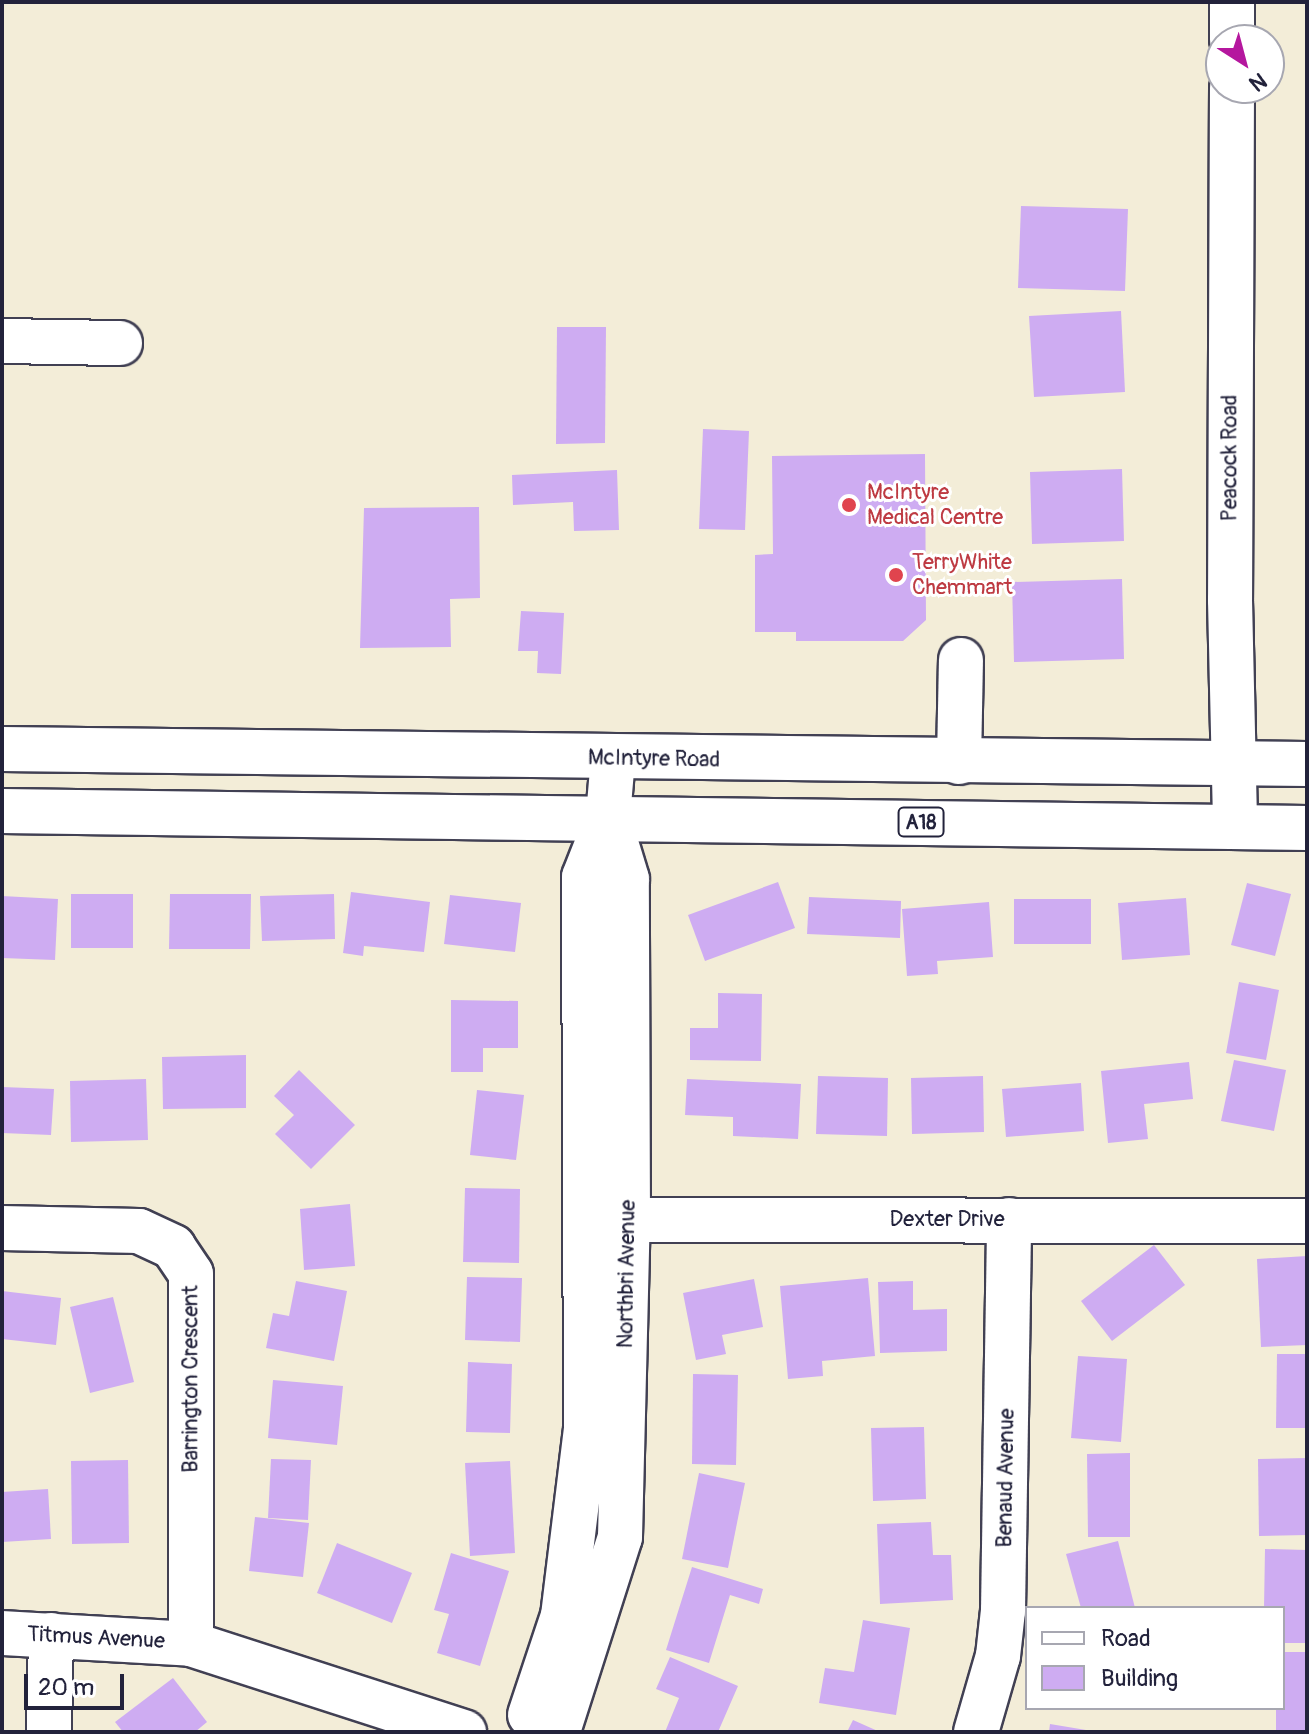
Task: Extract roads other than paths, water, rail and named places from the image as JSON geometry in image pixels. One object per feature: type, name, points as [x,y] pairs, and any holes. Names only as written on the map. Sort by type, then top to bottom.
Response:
[{"type":"street","points":[[1232,2],[1232,24]]},
{"type":"street","name":"Peacock Road","points":[[1232,104],[1235,827]]},
{"type":"street","points":[[2,341],[120,343]]},
{"type":"street","points":[[959,762],[961,660]]},
{"type":"street","name":"McIntyre Road","points":[[2,749],[613,759],[1307,764]]},
{"type":"street","name":"Northbri Avenue","points":[[539,1726],[620,1537],[608,1220],[627,879],[608,816],[613,759]]},
{"type":"street","name":"A18","points":[[2,811],[608,816],[1307,828]]},
{"type":"street","name":"Dexter Drive","points":[[608,1220],[1307,1221]]},
{"type":"street","name":"Benaud Avenue","points":[[976,1732],[998,1656],[1003,1611],[1009,1220]]},
{"type":"street","name":"Barrington Crescent","points":[[2,1228],[139,1231],[173,1247],[191,1274],[191,1644]]},
{"type":"street","name":"Titmus Avenue","points":[[2,1633],[191,1644],[464,1732]]},
{"type":"street","points":[[49,1732],[51,1635]]},
{"type":"place","name":"McIntyre Medical Centre","points":[[849,505]]},
{"type":"place","name":"TerryWhite Chemmart","points":[[896,575]]}]
